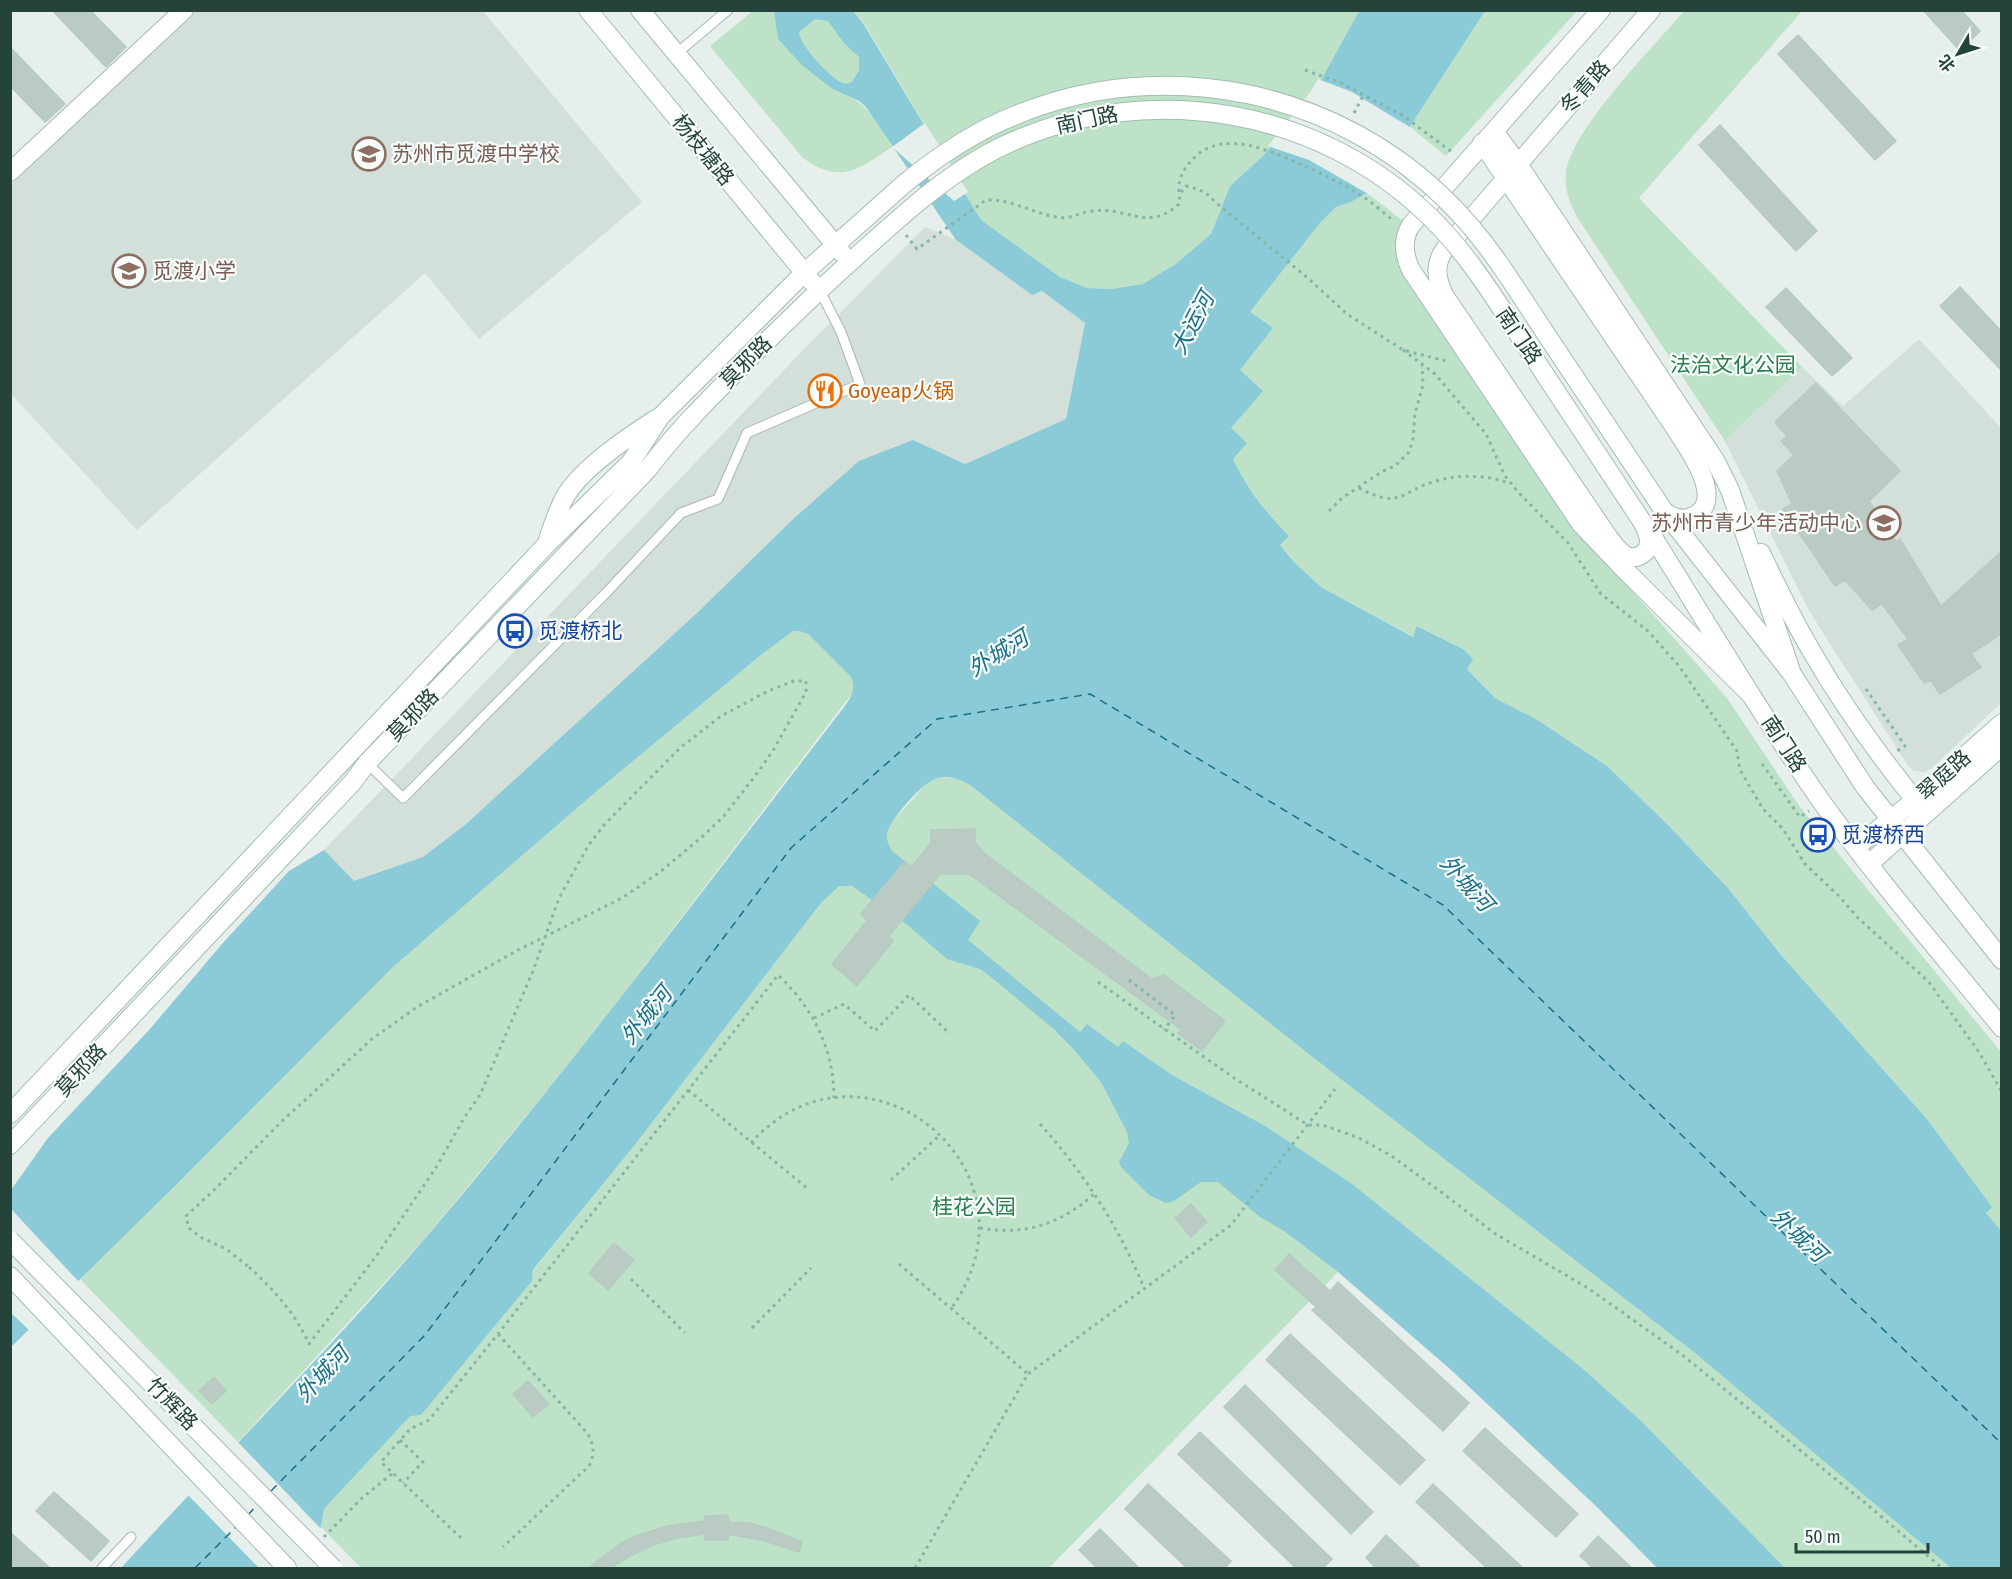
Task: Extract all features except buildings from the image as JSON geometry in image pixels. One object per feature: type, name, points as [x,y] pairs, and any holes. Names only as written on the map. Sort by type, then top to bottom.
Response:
[{"type":"main road","points":[[10,172],[183,10]]},
{"type":"main road","name":"杨枝塘路","points":[[588,10],[819,289]]},
{"type":"main road","name":"杨枝塘路","points":[[640,10],[849,261]]},
{"type":"main road","name":"冬青路","points":[[1407,232],[1601,10]]},
{"type":"main road","name":"冬青路","points":[[1643,523],[1649,541],[1647,549],[1636,557],[1626,555],[1609,538],[1441,289],[1436,269],[1441,254],[1651,10]]},
{"type":"main road","name":"南门路","points":[[804,273],[904,184],[946,152],[968,138],[1015,115],[1065,98],[1116,88],[1169,85],[1221,89],[1273,99],[1322,116],[1369,140],[1433,187],[1470,225],[1497,260],[1664,511],[1792,674],[1832,738],[1902,836],[2001,960]]},
{"type":"main road","name":"南门路","points":[[819,289],[917,203],[960,171],[1007,144],[1057,125],[1109,113],[1163,109],[1217,112],[1269,123],[1320,142],[1352,158],[1411,199],[1449,237],[1482,280],[1643,523],[1822,801],[1869,864],[2001,1028]]},
{"type":"main road","points":[[1488,137],[1699,435],[1715,460],[1794,622],[1884,760],[1915,801]]},
{"type":"main road","points":[[1513,171],[1700,470],[1707,495],[1701,510],[1692,517],[1683,519],[1664,511]]},
{"type":"main road","points":[[1407,232],[1405,253],[1411,270],[1581,524],[1751,694]]},
{"type":"main road","name":"莫邪路","points":[[10,1114],[546,545],[554,519],[567,493],[579,479],[628,436],[660,417],[804,273]]},
{"type":"main road","name":"莫邪路","points":[[10,1145],[352,783],[367,763],[648,469],[675,434],[819,289]]},
{"type":"main road","points":[[1730,490],[1792,674]]},
{"type":"main road","name":"翠庭路","points":[[1856,847],[1915,801],[2001,723]]},
{"type":"main road","name":"翠庭路","points":[[1869,864],[2001,746]]},
{"type":"main road","name":"竹辉路","points":[[10,1240],[333,1569]]},
{"type":"main road","name":"竹辉路","points":[[10,1276],[287,1569]]},
{"type":"lane","points":[[676,54],[728,10]]},
{"type":"lane","points":[[367,763],[403,798],[605,594],[681,513],[718,499],[747,433],[860,384],[841,332],[819,289]]},
{"type":"lane","points":[[102,1569],[131,1537]]},
{"type":"path","points":[[1305,70],[1341,83],[1402,115],[1466,163]]},
{"type":"path","points":[[896,222],[917,249],[986,200],[1005,201],[1044,215],[1060,218],[1071,218],[1091,211],[1109,211],[1151,219],[1169,213],[1179,204],[1181,175],[1188,164],[1203,150],[1226,144],[1257,146],[1319,171],[1368,200],[1407,232]]},
{"type":"path","points":[[1180,194],[1186,186],[1209,194],[1215,202],[1309,279],[1347,314],[1403,350],[1435,374],[1486,434],[1505,476],[1568,543],[1601,594],[1648,631],[1679,666],[1737,751],[1740,771],[1763,809],[1783,829],[1805,864],[1839,896],[1858,918],[1928,981],[1974,1044],[2001,1092]]},
{"type":"path","points":[[1403,350],[1451,362]]},
{"type":"path","points":[[1329,511],[1342,498],[1383,471],[1395,466],[1409,452],[1413,439],[1415,414],[1423,385],[1422,364]]},
{"type":"path","points":[[1359,488],[1381,499],[1401,498],[1433,482],[1453,477],[1493,478],[1511,483]]},
{"type":"path","points":[[545,937],[417,1007],[372,1039],[276,1127],[186,1216],[189,1228],[200,1237],[226,1249],[269,1285],[287,1305],[309,1344],[382,1247],[437,1166],[480,1095],[493,1068],[545,937],[559,898],[588,846],[604,825],[641,786],[680,748],[721,716],[768,690],[794,681],[806,681],[806,692],[774,749],[724,816],[703,837],[622,898],[545,937]]},
{"type":"path","points":[[1866,689],[1905,746]]},
{"type":"path","points":[[1762,764],[1800,817]]},
{"type":"path","points":[[461,1538],[381,1462],[410,1430],[429,1420],[778,975],[801,999],[822,1035],[830,1061],[834,1098]]},
{"type":"path","points":[[1129,980],[1175,1015],[1164,1030]]},
{"type":"path","points":[[1098,982],[1164,1030],[1308,1125],[1323,1125],[1359,1138],[1390,1155],[1494,1233],[1588,1288],[1672,1347],[1864,1502],[1942,1569]]},
{"type":"path","points":[[813,1018],[844,1004],[875,1031],[909,995],[950,1034]]},
{"type":"path","points":[[915,1569],[1028,1374],[1231,1225],[1335,1089]]},
{"type":"path","points":[[688,1090],[807,1188]]},
{"type":"path","points":[[751,1143],[772,1123],[788,1112],[806,1104],[834,1098],[858,1098],[892,1104],[923,1120],[956,1152],[972,1183],[978,1205],[980,1228],[976,1257],[963,1291],[951,1310]]},
{"type":"path","points":[[1040,1124],[1064,1150],[1095,1193],[1117,1230],[1144,1288]]},
{"type":"path","points":[[891,1180],[940,1135]]},
{"type":"path","points":[[980,1228],[1005,1232],[1042,1226],[1071,1213],[1095,1193]]},
{"type":"path","points":[[899,1264],[1028,1374]]},
{"type":"path","points":[[752,1328],[811,1268]]},
{"type":"path","points":[[631,1280],[685,1333]]},
{"type":"path","points":[[498,1334],[588,1434],[594,1448],[589,1466],[503,1547]]},
{"type":"path","points":[[400,1440],[423,1462],[403,1483]]},
{"type":"path","points":[[319,1542],[362,1498],[393,1473]]},
{"type":"shaded area","name":"苏州市觅渡中学校","points":[[188,11],[483,11],[642,202],[479,339],[425,273],[137,530],[11,394],[11,185]]},
{"type":"shaded area","points":[[925,227],[956,240],[1032,295],[1042,291],[1085,323],[1066,419],[965,464],[913,440],[791,521],[697,613],[466,824],[423,857],[354,882],[324,850],[808,345]]},
{"type":"shaded area","name":"苏州市青少年活动中心","points":[[1919,339],[2001,428],[2001,703],[1925,772],[1914,771],[1907,764],[1806,605],[1725,441],[1802,367],[1843,406]]},
{"type":"green space","points":[[753,11],[774,11],[779,39],[820,11],[878,71],[845,94],[867,110],[878,123],[892,147],[870,162],[849,171],[828,171],[803,158],[710,46]]},
{"type":"green space","points":[[853,11],[1359,11],[1314,93],[1264,155],[1230,186],[1211,234],[1177,263],[1143,284],[1111,289],[1087,288],[1060,277],[981,220],[864,23]]},
{"type":"green space","points":[[1485,11],[1577,11],[1446,156],[1410,127]]},
{"type":"green space","name":"法治文化公园","points":[[1684,11],[1802,11],[1639,198],[1802,367],[1725,441],[1577,217],[1566,185],[1566,173],[1571,155],[1597,112]]},
{"type":"green space","points":[[1367,193],[1407,224],[1397,236],[1396,243],[1399,251],[1601,556],[1727,698],[1800,807],[2001,1052],[2001,1232],[1986,1213],[1991,1206],[1927,1119],[1781,955],[1728,888],[1607,766],[1536,719],[1495,698],[1467,669],[1463,649],[1418,626],[1414,637],[1321,587],[1294,562],[1280,544],[1289,536],[1250,492],[1238,472],[1232,449],[1230,428],[1262,391],[1240,371],[1250,312],[1320,223],[1336,207]]},
{"type":"green space","points":[[793,631],[808,634],[851,677],[854,683],[853,692],[551,1086],[421,1243],[238,1442],[80,1279],[393,967],[598,790]]},
{"type":"green space","name":"桂花公园","points":[[941,777],[958,779],[970,785],[1315,1059],[1695,1353],[1951,1568],[1785,1568],[1765,1548],[1284,1231],[1338,1272],[1049,1568],[361,1568],[321,1527],[324,1509],[532,1281],[533,1271],[634,1146],[821,903],[925,785]]},
{"type":"water","points":[[774,11],[853,11],[863,23],[981,220],[1060,277],[1087,288],[1111,289],[1143,284],[1177,263],[1211,234],[1230,186],[1264,155],[1314,93],[1359,11],[1485,11],[1367,193],[1336,207],[1320,223],[1250,312],[1273,328],[1240,370],[1263,391],[1231,428],[1247,443],[1233,459],[1258,500],[1289,536],[1280,545],[1294,562],[1321,587],[1413,637],[1417,626],[1463,649],[1473,659],[1467,669],[1495,698],[1536,719],[1607,766],[1666,823],[1728,888],[1781,955],[1927,1119],[1992,1207],[1986,1213],[2002,1232],[2001,1568],[1951,1568],[1695,1353],[1315,1059],[970,785],[958,779],[944,777],[935,779],[922,787],[894,820],[887,838],[892,851],[980,921],[968,940],[1080,1032],[1087,1024],[1118,1047],[1123,1041],[1172,1075],[1265,1126],[1352,1184],[1583,1369],[1641,1421],[1785,1568],[1657,1568],[1597,1507],[1450,1369],[1338,1272],[1284,1231],[1260,1217],[1218,1182],[1201,1182],[1174,1201],[1166,1203],[1149,1195],[1121,1167],[1119,1162],[1129,1143],[1127,1132],[1101,1082],[1055,1030],[980,969],[947,959],[905,923],[852,886],[839,886],[821,903],[634,1146],[533,1270],[532,1281],[421,1415],[410,1416],[324,1509],[321,1527],[278,1568],[121,1568],[348,1325],[475,1179],[630,986],[844,708],[853,689],[851,677],[808,634],[799,631],[793,631],[761,655],[598,790],[393,967],[11,1347],[11,1190],[48,1138],[150,1029],[222,944],[289,871],[324,850],[354,881],[423,857],[466,824],[697,613],[791,521],[859,461],[913,440],[965,464],[1066,419],[1085,323],[1042,291],[1032,295],[956,240],[866,107],[859,101],[831,88],[802,65],[778,39]],"holes":[[[815,19],[828,21],[844,43],[859,57],[859,70],[852,82],[843,83],[831,75],[816,61],[800,38],[799,32]]]},
{"type":"pier","points":[[1318,79],[1352,92],[1413,129],[1370,195],[1309,160],[1268,146]]},
{"type":"pier","points":[[925,123],[968,192],[954,201],[892,147]]},
{"type":"pier","points":[[11,1209],[80,1283],[30,1331],[10,1312]]},
{"type":"pier","points":[[236,1440],[322,1530],[283,1568],[259,1568],[186,1493]]},
{"type":"ferry route","points":[[271,1491],[425,1335],[791,848],[937,719],[1090,694],[1443,905],[2002,1444]]},
{"type":"ferry route","points":[[248,1515],[259,1503]]},
{"type":"ferry route","points":[[195,1568],[236,1527]]},
{"type":"place","name":"苏州市觅渡中学校","points":[[369,154]]},
{"type":"place","name":"觅渡小学","points":[[129,271]]},
{"type":"place","name":"Goyeap火锅","points":[[825,391]]},
{"type":"place","name":"苏州市青少年活动中心","points":[[1884,523]]},
{"type":"place","name":"觅渡桥北","points":[[515,631]]},
{"type":"place","name":"觅渡桥西","points":[[1818,835]]},
{"type":"water label","name":"大运河","points":[[1192,323]]},
{"type":"water label","name":"外城河","points":[[998,653]]},
{"type":"water label","name":"外城河","points":[[1467,883]]},
{"type":"water label","name":"外城河","points":[[646,1015]]},
{"type":"water label","name":"外城河","points":[[1799,1235]]},
{"type":"water label","name":"外城河","points":[[322,1374]]}]
